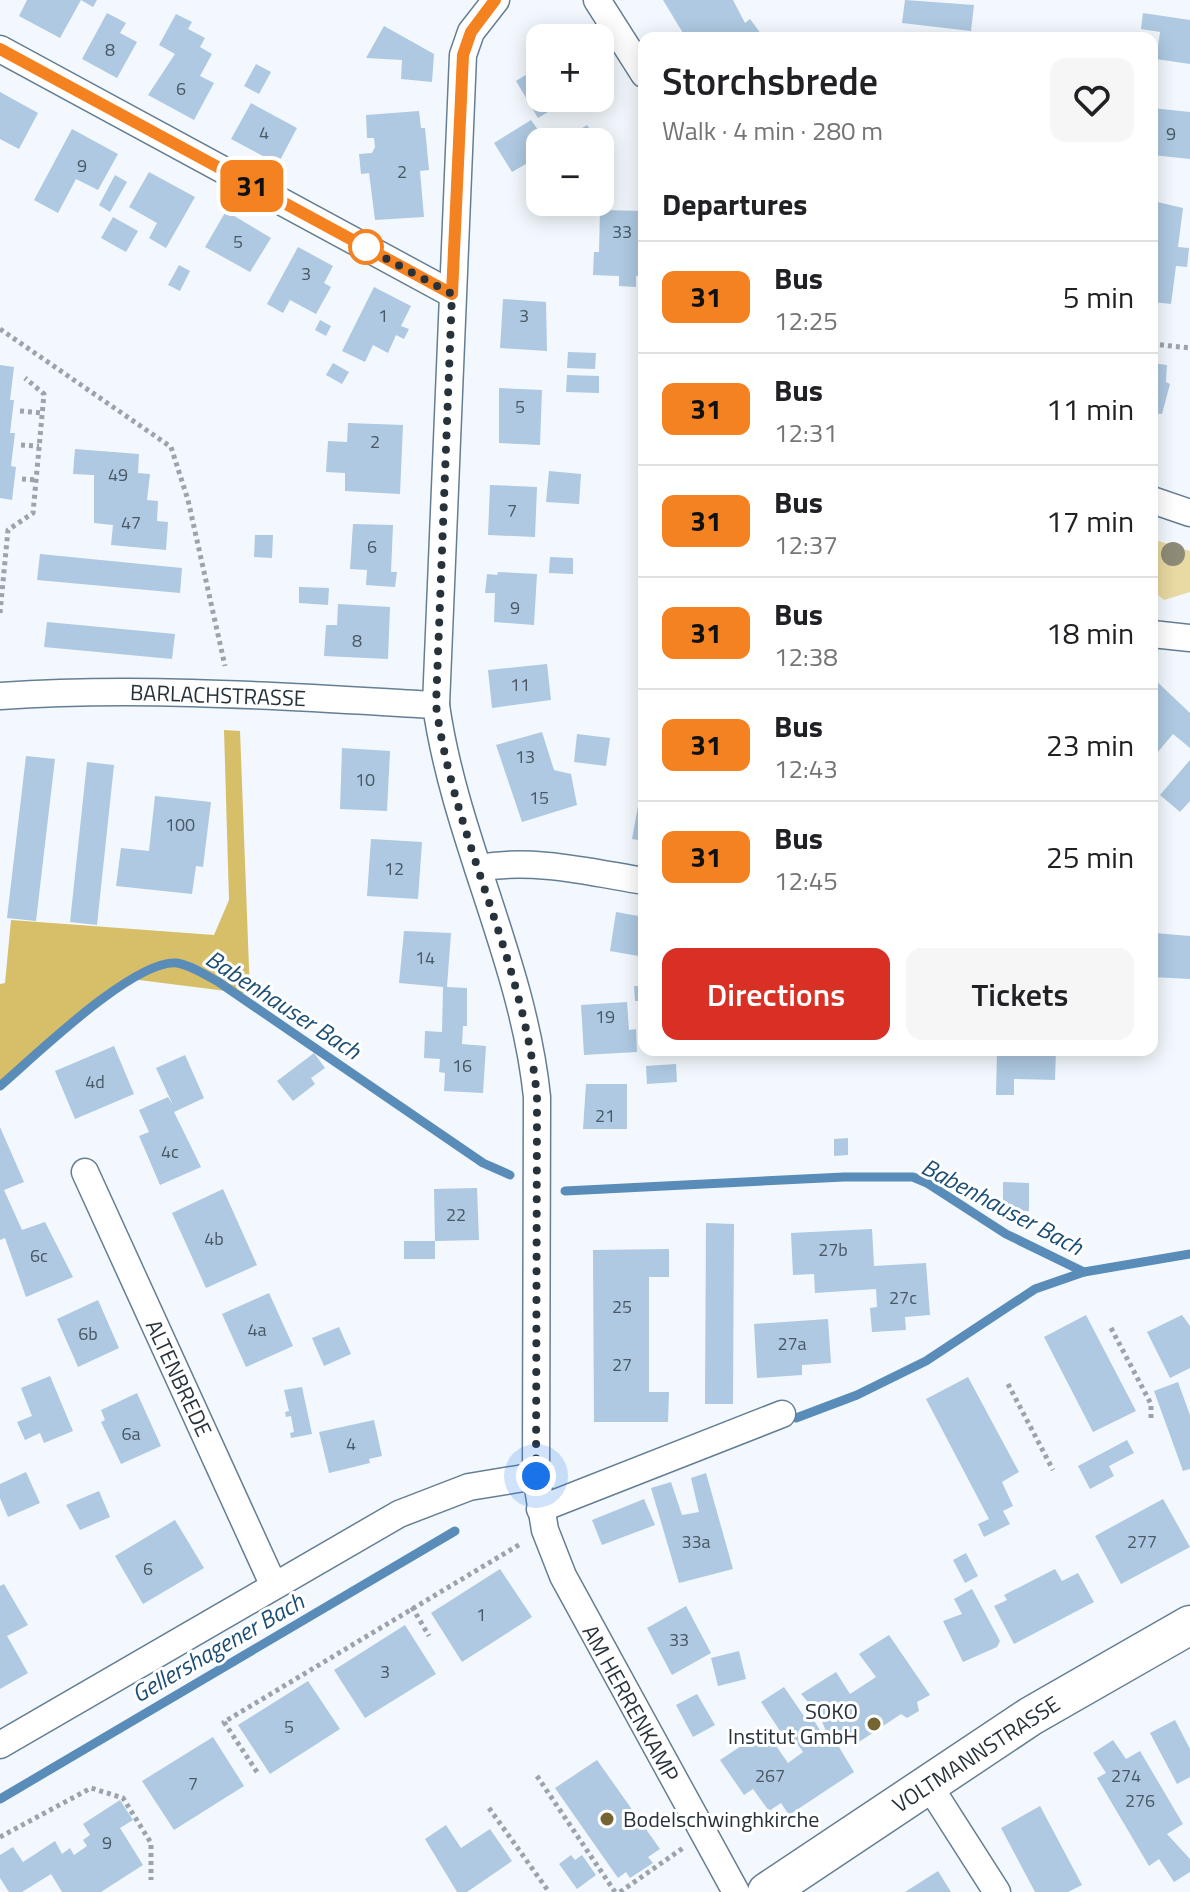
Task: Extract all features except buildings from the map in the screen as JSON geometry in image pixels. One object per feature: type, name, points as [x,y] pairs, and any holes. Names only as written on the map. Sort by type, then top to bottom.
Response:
[{"type":"street","name":"AM HERRENKAMP","points":[[496,0],[471,32],[463,55],[436,705],[442,748],[520,996],[533,1053],[537,1097],[536,1476],[542,1519],[575,1600],[736,1892]]},
{"type":"street","points":[[597,0],[638,65]]},
{"type":"street","points":[[0,49],[452,294]]},
{"type":"street","points":[[1158,501],[1188,506]]},
{"type":"street","points":[[1158,635],[1190,638]]},
{"type":"street","name":"BARLACHSTRASSE","points":[[0,696],[72,691],[231,694],[436,705]]},
{"type":"street","points":[[478,868],[508,862],[539,864],[638,880]]},
{"type":"street","name":"ALTENBREDE","points":[[85,1172],[273,1584]]},
{"type":"street","points":[[542,1519],[782,1414]]},
{"type":"street","points":[[0,1745],[273,1584],[399,1514],[469,1487],[536,1476]]},
{"type":"street","name":"VOLTMANNSTRASSE","points":[[767,1892],[1031,1716],[1190,1625]]},
{"type":"street","points":[[928,1784],[997,1892]]},
{"type":"path","points":[[0,329],[171,447],[188,500],[231,694]]},
{"type":"path","points":[[1158,345],[1190,348]]},
{"type":"path","points":[[0,613],[4,540],[8,530],[33,513],[44,394],[25,378]]},
{"type":"path","points":[[20,411],[42,413]]},
{"type":"path","points":[[21,445],[39,446]]},
{"type":"path","points":[[22,479],[36,480]]},
{"type":"path","points":[[0,525],[12,527]]},
{"type":"path","points":[[1111,1328],[1151,1404],[1151,1419]]},
{"type":"path","points":[[1008,1384],[1053,1470]]},
{"type":"path","points":[[257,1772],[224,1722],[412,1607],[542,1519]]},
{"type":"path","points":[[412,1607],[429,1636]]},
{"type":"path","points":[[537,1776],[618,1892],[643,1872],[704,1834]]},
{"type":"path","points":[[0,1837],[91,1788],[123,1798],[151,1843],[151,1880]]},
{"type":"path","points":[[489,1808],[549,1892]]},
{"type":"shaded area","points":[[1158,541],[1190,551],[1190,592],[1164,600],[1158,595]]},
{"type":"shaded area","points":[[224,730],[240,731],[250,994],[131,979],[0,1084],[0,984],[5,983],[11,920],[214,935],[229,900]]},
{"type":"waterway","name":"Babenhauser Bach","points":[[0,1086],[111,992],[158,966],[177,963],[217,981],[483,1163],[510,1175]]},
{"type":"waterway","name":"Babenhauser Bach","points":[[565,1191],[844,1177],[913,1177],[1006,1234],[1084,1272]]},
{"type":"waterway","name":"Gellershagener Bach","points":[[796,1418],[857,1395],[926,1361],[1035,1289],[1084,1272],[1190,1254]]},
{"type":"waterway","name":"Gellershagener Bach","points":[[0,1799],[455,1531]]},
{"type":"bus line","name":"31","points":[[0,49],[452,294],[463,55],[471,32],[495,0]]},
{"type":"place","name":"SOKO Institut GmbH","points":[[874,1724]]},
{"type":"place","name":"Bodelschwinghkirche","points":[[607,1819]]},
{"type":"route","points":[[366,247],[357,243],[452,294],[436,705],[442,748],[520,996],[533,1053],[537,1097],[536,1476]]}]
